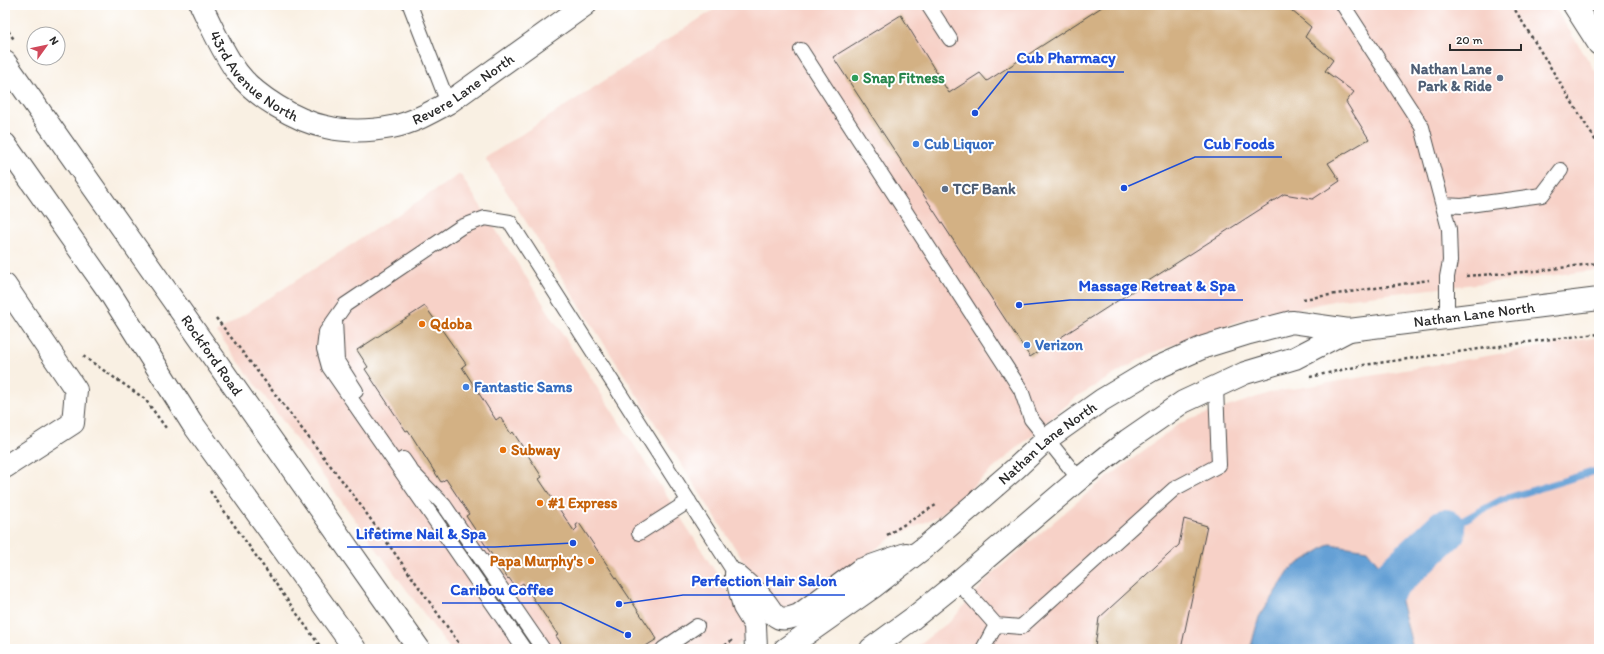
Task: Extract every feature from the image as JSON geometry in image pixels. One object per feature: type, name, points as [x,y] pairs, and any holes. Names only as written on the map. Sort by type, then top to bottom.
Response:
[{"type":"street","name":"43rd Avenue North","points":[[201,5],[218,42],[238,73],[262,97],[293,116],[325,127]]},
{"type":"street","name":"Revere Lane North","points":[[325,127],[360,130],[393,127],[424,117],[448,103],[585,5]]},
{"type":"street","points":[[1574,5],[1599,44]]},
{"type":"street","name":"Rockford Road","points":[[12,54],[419,649]]},
{"type":"street","points":[[5,144],[110,293],[192,423],[355,649]]},
{"type":"street","points":[[5,285],[76,390],[73,423],[5,467]]},
{"type":"street","name":"Nathan Lane North","points":[[785,649],[873,587],[925,547],[1009,475],[1047,439],[1102,400],[1152,370],[1204,347],[1292,322],[1349,330],[1599,299]]},
{"type":"street","name":"Nathan Lane North","points":[[871,649],[912,619],[958,582],[1079,479],[1128,440],[1183,402],[1245,373],[1296,358],[1349,330]]},
{"type":"street","points":[[736,575],[760,597],[773,614],[781,618],[789,619],[799,615],[860,570],[925,547]]},
{"type":"street","points":[[736,575],[744,607],[755,625],[756,649]]},
{"type":"lane","points":[[410,5],[448,103]]},
{"type":"lane","points":[[928,5],[950,39]]},
{"type":"lane","points":[[1343,5],[1422,127],[1449,229],[1450,261],[1447,317]]},
{"type":"lane","points":[[801,50],[1021,390],[1031,419],[1079,479]]},
{"type":"lane","points":[[1442,205],[1462,206],[1542,195],[1561,170]]},
{"type":"lane","points":[[524,649],[329,368],[324,349],[326,332],[335,317],[345,305],[461,227],[484,218],[510,222],[736,575]]},
{"type":"lane","points":[[335,317],[337,361],[412,472],[444,505],[543,649]]},
{"type":"lane","points":[[958,582],[996,625],[1021,627],[1174,489],[1219,465],[1216,387]]},
{"type":"lane","points":[[639,534],[689,501]]},
{"type":"lane","points":[[983,649],[996,625]]},
{"type":"lane","points":[[663,649],[697,626]]},
{"type":"path","points":[[1512,5],[1599,146]]},
{"type":"path","points":[[5,26],[12,54]]},
{"type":"path","points":[[213,314],[354,496],[463,649]]},
{"type":"path","points":[[1305,379],[1364,364],[1599,334]]},
{"type":"path","points":[[79,354],[145,399],[168,431]]},
{"type":"path","points":[[208,489],[322,649]]},
{"type":"shaded area","points":[[721,5],[1553,5],[1599,77],[1599,270],[1342,299],[1236,322],[1151,353],[1076,397],[940,515],[888,540],[790,612],[769,601],[485,158]]},
{"type":"shaded area","points":[[460,174],[749,624],[747,635],[739,645],[733,649],[450,649],[217,332]]},
{"type":"shaded area","points":[[1599,337],[1599,649],[913,649],[952,620],[991,575],[1090,491],[1180,423],[1269,393]]},
{"type":"water","points":[[1330,544],[1367,550],[1398,589],[1413,649],[1250,649],[1259,617],[1290,569]]},
{"type":"building","points":[[1105,5],[1285,5],[1311,27],[1305,37],[1333,60],[1325,71],[1354,92],[1346,102],[1369,139],[1328,163],[1340,181],[1313,199],[1284,194],[1030,357],[833,57],[901,15],[949,93],[980,73],[987,81]]},
{"type":"building","points":[[425,306],[466,364],[462,367],[496,420],[500,417],[511,434],[513,432],[542,477],[539,479],[574,531],[577,528],[576,525],[579,523],[657,639],[641,649],[565,649],[556,636],[558,635],[523,583],[516,588],[509,578],[508,579],[466,516],[469,514],[446,479],[441,482],[408,430],[406,431],[365,369],[368,367],[357,350]]},
{"type":"building","points":[[1184,519],[1207,526],[1181,649],[1104,649],[1095,647],[1099,618],[1179,545]]},
{"type":"waterway","points":[[1445,530],[1501,500],[1599,470]]},
{"type":"waterway","points":[[1331,649],[1331,637],[1445,530]]},
{"type":"place","name":"Snap Fitness","points":[[855,78]]},
{"type":"place","name":"Nathan Lane Park & Ride","points":[[1500,78]]},
{"type":"place","name":"Cub Pharmacy","points":[[975,113]]},
{"type":"place","name":"Cub Liquor","points":[[916,144]]},
{"type":"place","name":"Cub Foods","points":[[1124,188]]},
{"type":"place","name":"TCF Bank","points":[[945,189]]},
{"type":"place","name":"Massage Retreat & Spa","points":[[1019,305]]},
{"type":"place","name":"Qdoba","points":[[422,324]]},
{"type":"place","name":"Verizon","points":[[1027,345]]},
{"type":"place","name":"Fantastic Sams","points":[[466,387]]},
{"type":"place","name":"Subway","points":[[503,450]]},
{"type":"place","name":"#1 Express","points":[[540,503]]},
{"type":"place","name":"Lifetime Nail & Spa","points":[[573,543]]},
{"type":"place","name":"Papa Murphy's","points":[[591,561]]},
{"type":"place","name":"Perfection Hair Salon","points":[[619,604]]},
{"type":"place","name":"Caribou Coffee","points":[[628,635]]}]
